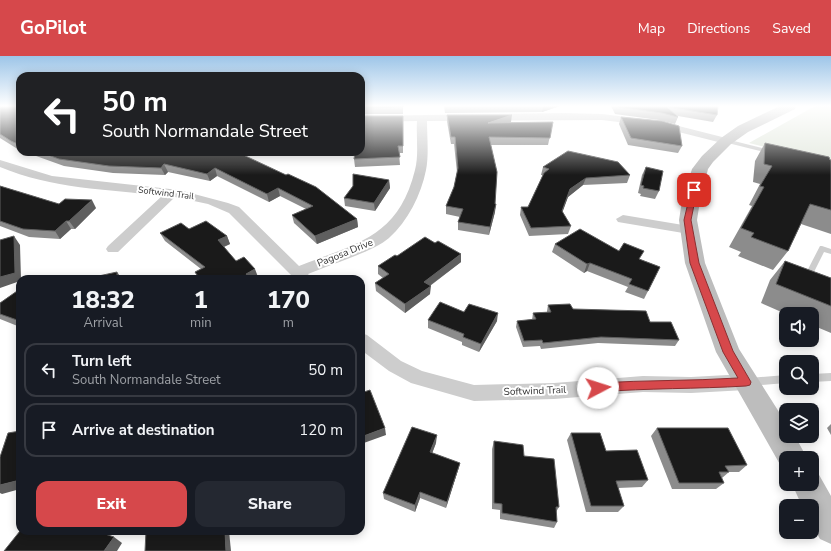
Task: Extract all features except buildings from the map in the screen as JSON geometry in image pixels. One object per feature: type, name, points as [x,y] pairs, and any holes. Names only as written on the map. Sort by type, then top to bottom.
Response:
[{"type":"street","name":"Pagosa Drive","points":[[303,275],[369,244],[383,236],[398,221],[412,199],[421,169],[422,129]]},
{"type":"street","points":[[679,129],[726,141]]},
{"type":"street","points":[[743,129],[726,141],[707,159],[700,169],[691,201],[688,220],[689,230],[695,263],[728,352],[788,451]]},
{"type":"street","name":"Softwind Trail","points":[[2,166],[73,183],[189,195],[220,203],[234,210],[300,275]]},
{"type":"street","points":[[113,249],[172,193]]},
{"type":"street","points":[[623,219],[689,230]]},
{"type":"street","name":"Softwind Trail","points":[[365,343],[395,366],[418,378],[474,393],[554,391],[642,384],[691,385],[746,382]]},
{"type":"street","points":[[815,491],[831,528]]},
{"type":"lane","points":[[726,141],[781,155]]},
{"type":"lane","points":[[831,252],[822,248],[808,277],[831,285]]},
{"type":"lane","points":[[819,378],[831,377]]},
{"type":"lane","points":[[746,382],[779,380]]},
{"type":"shaded area","points":[[774,129],[831,129],[831,164],[749,143]]},
{"type":"route","points":[[598,388],[642,384],[691,385],[746,382],[728,352],[695,263],[688,220],[694,190]]}]
